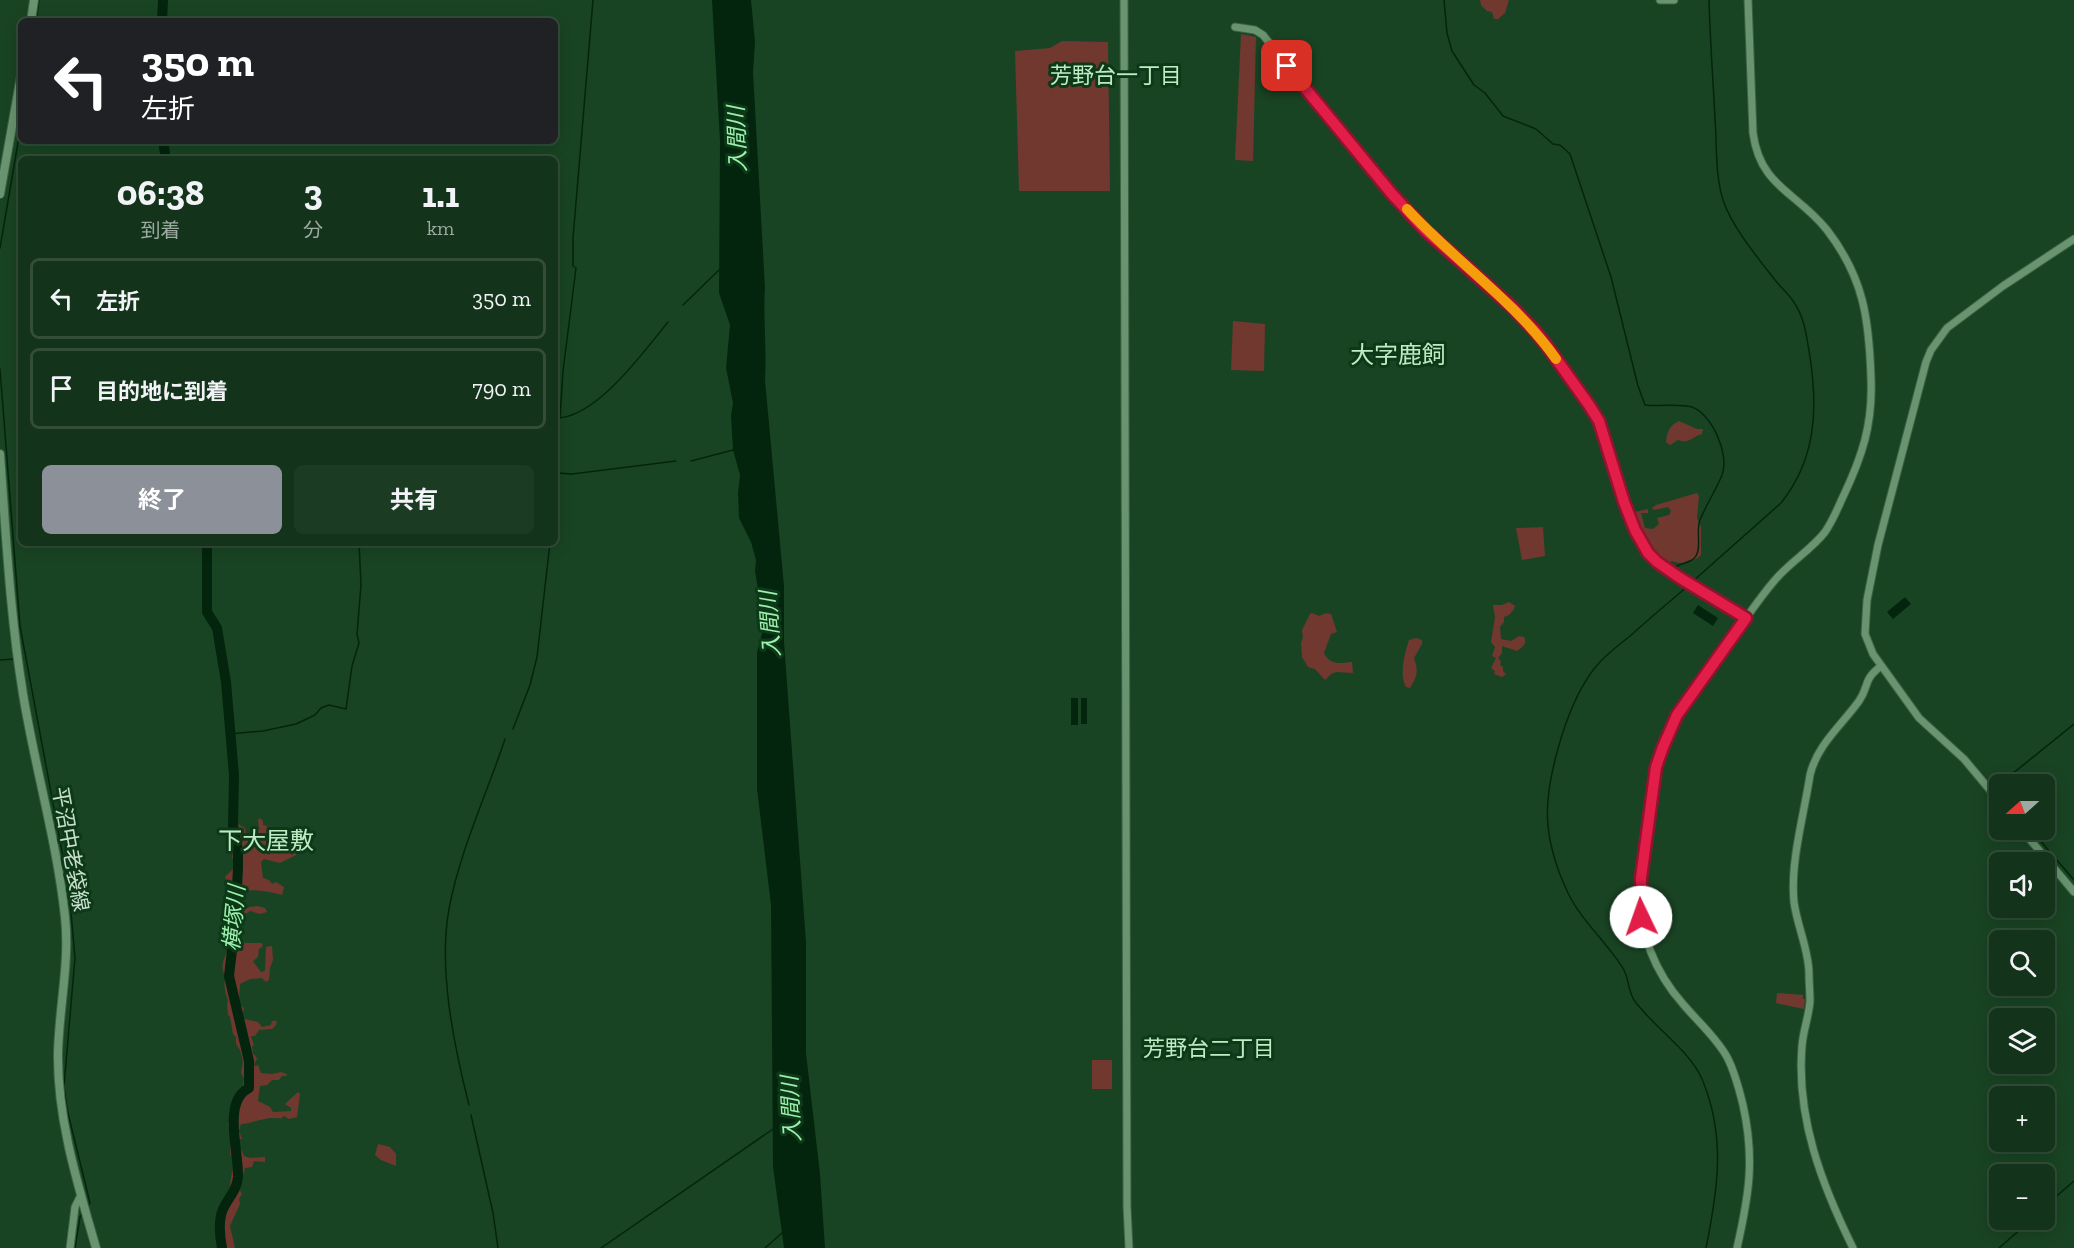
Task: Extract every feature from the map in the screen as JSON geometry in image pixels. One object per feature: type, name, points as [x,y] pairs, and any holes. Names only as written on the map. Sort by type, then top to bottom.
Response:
[{"type":"main road","points":[[31,18],[34,0]]},
{"type":"main road","points":[[0,194],[18,93]]},
{"type":"main road","name":"平沼中老袋線","points":[[0,454],[16,651],[64,903],[68,940],[58,1050],[58,1078],[64,1119],[96,1248]]},
{"type":"street","points":[[1124,0],[1127,1206],[1129,1248]]},
{"type":"street","points":[[1660,0],[1674,0]]},
{"type":"street","points":[[1737,1248],[1751,1160],[1748,1130],[1739,1087],[1728,1059],[1719,1044],[1680,1002],[1657,968],[1641,917],[1640,891],[1656,767],[1677,715],[1746,618],[1774,580],[1814,544],[1830,524],[1864,446],[1871,413],[1872,381],[1866,310],[1853,272],[1825,229],[1768,175],[1757,155],[1753,133],[1748,0]]},
{"type":"street","points":[[1235,27],[1255,30],[1263,35],[1392,194],[1426,231],[1513,308],[1534,330],[1599,421],[1620,491],[1641,542],[1657,562],[1746,618]]},
{"type":"street","points":[[1989,789],[1964,759],[1919,718],[1881,666],[1866,639],[1867,600],[1893,489],[1931,350],[1947,328],[2003,286],[2074,239]]},
{"type":"street","points":[[1853,1248],[1829,1197],[1807,1129],[1802,1046],[1810,1002],[1809,966],[1797,923],[1794,876],[1814,760],[1832,733],[1860,700],[1867,678],[1881,666]]},
{"type":"street","points":[[2030,840],[2074,892]]},
{"type":"street","points":[[70,1248],[75,1207],[81,1195]]},
{"type":"shaded area","points":[[1480,0],[1509,0],[1505,13],[1498,19],[1494,19],[1492,12],[1487,11],[1481,5]]},
{"type":"shaded area","points":[[1241,34],[1256,37],[1253,161],[1235,160]]},
{"type":"shaded area","points":[[1062,41],[1108,42],[1110,191],[1019,191],[1015,51],[1050,48]]},
{"type":"shaded area","points":[[1233,321],[1265,324],[1264,371],[1231,370]]},
{"type":"shaded area","points":[[1679,421],[1697,429],[1703,429],[1702,434],[1688,441],[1678,440],[1670,445],[1666,442],[1668,432]]},
{"type":"shaded area","points":[[1697,493],[1699,496],[1697,518],[1701,527],[1701,555],[1687,562],[1666,563],[1645,540],[1631,513],[1648,509],[1648,513],[1641,513],[1645,528],[1653,529],[1659,524],[1657,518],[1669,515],[1671,511],[1668,507],[1654,510],[1652,508]]},
{"type":"shaded area","points":[[1543,527],[1545,556],[1522,560],[1516,528]]},
{"type":"shaded area","points":[[1509,602],[1515,606],[1509,615],[1504,617],[1504,622],[1500,627],[1501,639],[1511,641],[1519,636],[1524,637],[1525,642],[1517,651],[1502,646],[1502,653],[1498,658],[1506,674],[1502,677],[1494,674],[1495,671],[1491,668],[1496,658],[1492,656],[1495,647],[1491,642],[1495,617],[1493,605]]},
{"type":"shaded area","points":[[1312,613],[1319,616],[1326,613],[1331,614],[1337,632],[1331,634],[1324,653],[1333,662],[1352,662],[1353,673],[1336,672],[1325,680],[1315,669],[1308,667],[1302,657],[1301,643],[1302,630]]},
{"type":"shaded area","points":[[1416,638],[1422,640],[1422,644],[1414,658],[1416,674],[1410,688],[1406,687],[1404,682],[1403,664],[1409,640]]},
{"type":"shaded area","points":[[260,818],[263,825],[267,826],[266,844],[279,847],[293,838],[298,849],[296,855],[280,863],[264,859],[261,862],[263,878],[272,884],[276,882],[284,887],[282,895],[257,890],[242,892],[242,908],[257,906],[265,908],[267,912],[260,914],[250,911],[242,916],[240,940],[245,943],[262,943],[258,957],[253,961],[261,972],[265,971],[266,947],[272,946],[273,960],[269,980],[266,982],[262,978],[250,979],[240,984],[239,1004],[244,1008],[242,1017],[244,1019],[258,1022],[262,1027],[271,1025],[272,1021],[277,1021],[272,1029],[259,1030],[255,1036],[251,1036],[254,1045],[252,1046],[253,1054],[257,1059],[254,1064],[258,1065],[261,1073],[287,1074],[279,1080],[272,1080],[267,1085],[260,1086],[258,1101],[270,1107],[273,1112],[291,1111],[291,1108],[285,1104],[298,1092],[300,1094],[297,1117],[267,1118],[241,1124],[239,1131],[242,1139],[239,1139],[239,1148],[244,1156],[265,1157],[265,1162],[254,1161],[252,1167],[245,1168],[239,1189],[242,1194],[239,1199],[240,1204],[230,1226],[235,1248],[219,1248],[222,1239],[216,1237],[217,1223],[228,1197],[236,1162],[230,1154],[231,1127],[228,1126],[236,1093],[243,1085],[244,1079],[241,1073],[243,1061],[228,1015],[228,1000],[225,992],[224,960],[232,934],[236,906],[234,886],[232,881],[226,880],[225,877],[236,866],[232,857],[234,847],[240,843],[238,824],[245,828],[246,835],[250,839],[256,837]]},
{"type":"shaded area","points":[[1777,993],[1803,995],[1804,1009],[1776,1003]]},
{"type":"shaded area","points":[[1092,1060],[1112,1060],[1112,1089],[1092,1089]]},
{"type":"shaded area","points":[[378,1144],[390,1147],[396,1154],[396,1166],[375,1155]]},
{"type":"water","name":"入間川","points":[[712,0],[751,0],[755,42],[753,72],[765,288],[765,380],[784,586],[784,642],[806,942],[806,1053],[820,1174],[825,1248],[784,1248],[773,1167],[771,905],[757,789],[757,652],[764,626],[755,571],[756,560],[751,542],[739,518],[740,475],[733,450],[731,416],[733,403],[726,368],[730,325],[719,293],[720,141]]},
{"type":"water","points":[[1905,597],[1911,604],[1893,619],[1887,612]]},
{"type":"water","points":[[1698,605],[1718,618],[1713,626],[1693,613]]},
{"type":"water","points":[[1071,698],[1078,698],[1078,725],[1071,725]]},
{"type":"water","points":[[1081,698],[1087,698],[1087,724],[1081,724]]},
{"type":"waterway","points":[[36,18],[39,0]]},
{"type":"waterway","name":"横塚川","points":[[162,18],[163,0]]},
{"type":"waterway","points":[[560,418],[563,371],[576,268],[573,266],[573,238],[593,0]]},
{"type":"waterway","points":[[1444,0],[1447,33],[1452,51],[1474,85],[1485,93],[1503,116],[1536,129],[1553,144],[1560,145],[1570,154],[1611,277],[1638,386],[1645,405],[1692,407],[1706,418],[1718,436],[1724,457],[1724,467],[1720,481],[1700,520],[1698,552],[1692,560],[1675,567]]},
{"type":"waterway","points":[[1692,582],[1781,503],[1793,486],[1808,451],[1814,415],[1807,336],[1801,316],[1793,301],[1739,231],[1727,210],[1720,190],[1709,0]]},
{"type":"waterway","points":[[0,248],[18,143]]},
{"type":"waterway","name":"横塚川","points":[[164,144],[166,156]]},
{"type":"waterway","points":[[683,305],[719,270]]},
{"type":"waterway","points":[[558,417],[587,408],[602,396],[633,365],[668,322]]},
{"type":"waterway","points":[[0,369],[20,626],[69,889],[75,958],[64,1086],[67,1109],[90,1203],[88,1205]]},
{"type":"waterway","points":[[691,461],[733,450]]},
{"type":"waterway","points":[[558,473],[572,474],[676,461]]},
{"type":"waterway","name":"横塚川","points":[[207,546],[207,612],[217,628],[226,682],[234,775],[233,825],[238,851],[235,924],[229,976],[249,1061],[249,1088],[241,1095],[234,1115],[238,1177],[221,1215],[222,1248]]},
{"type":"waterway","points":[[229,734],[263,731],[296,724],[329,705],[346,709],[352,666],[359,643],[357,634],[361,585],[359,546]]},
{"type":"waterway","points":[[513,729],[530,685],[537,657],[550,546]]},
{"type":"waterway","points":[[1688,586],[1606,656],[1581,688],[1572,707],[1556,757],[1548,796],[1547,815],[1559,872],[1574,904],[1624,970],[1634,1000],[1696,1068],[1710,1100],[1718,1163],[1714,1205],[1706,1248]]},
{"type":"waterway","points":[[0,660],[14,659]]},
{"type":"waterway","points":[[2012,774],[2074,724]]},
{"type":"waterway","points":[[469,1105],[449,1007],[445,957],[446,932],[449,909],[460,866],[505,739]]},
{"type":"waterway","points":[[2040,840],[2074,880]]},
{"type":"waterway","points":[[471,1115],[493,1213],[498,1248]]},
{"type":"waterway","name":"入間川","points":[[601,1248],[773,1129]]},
{"type":"waterway","points":[[2055,1197],[2074,1181]]},
{"type":"waterway","points":[[75,1248],[82,1214]]},
{"type":"waterway","points":[[1999,1248],[2020,1230]]},
{"type":"waterway","points":[[765,1248],[782,1233]]},
{"type":"slow traffic","points":[[1407,209],[1426,231],[1513,308],[1534,330],[1556,359]]},
{"type":"district","name":"芳野台一丁目","points":[[1116,75]]},
{"type":"district","name":"大字鹿飼","points":[[1398,354]]},
{"type":"district","name":"下大屋敷","points":[[266,840]]},
{"type":"district","name":"芳野台二丁目","points":[[1209,1048]]},
{"type":"route","points":[[1287,66],[1359,155],[1426,231],[1513,308],[1547,346],[1599,421],[1624,502],[1635,530],[1648,553],[1680,578],[1746,618],[1677,715],[1663,747],[1656,767],[1641,878],[1641,917]]}]
